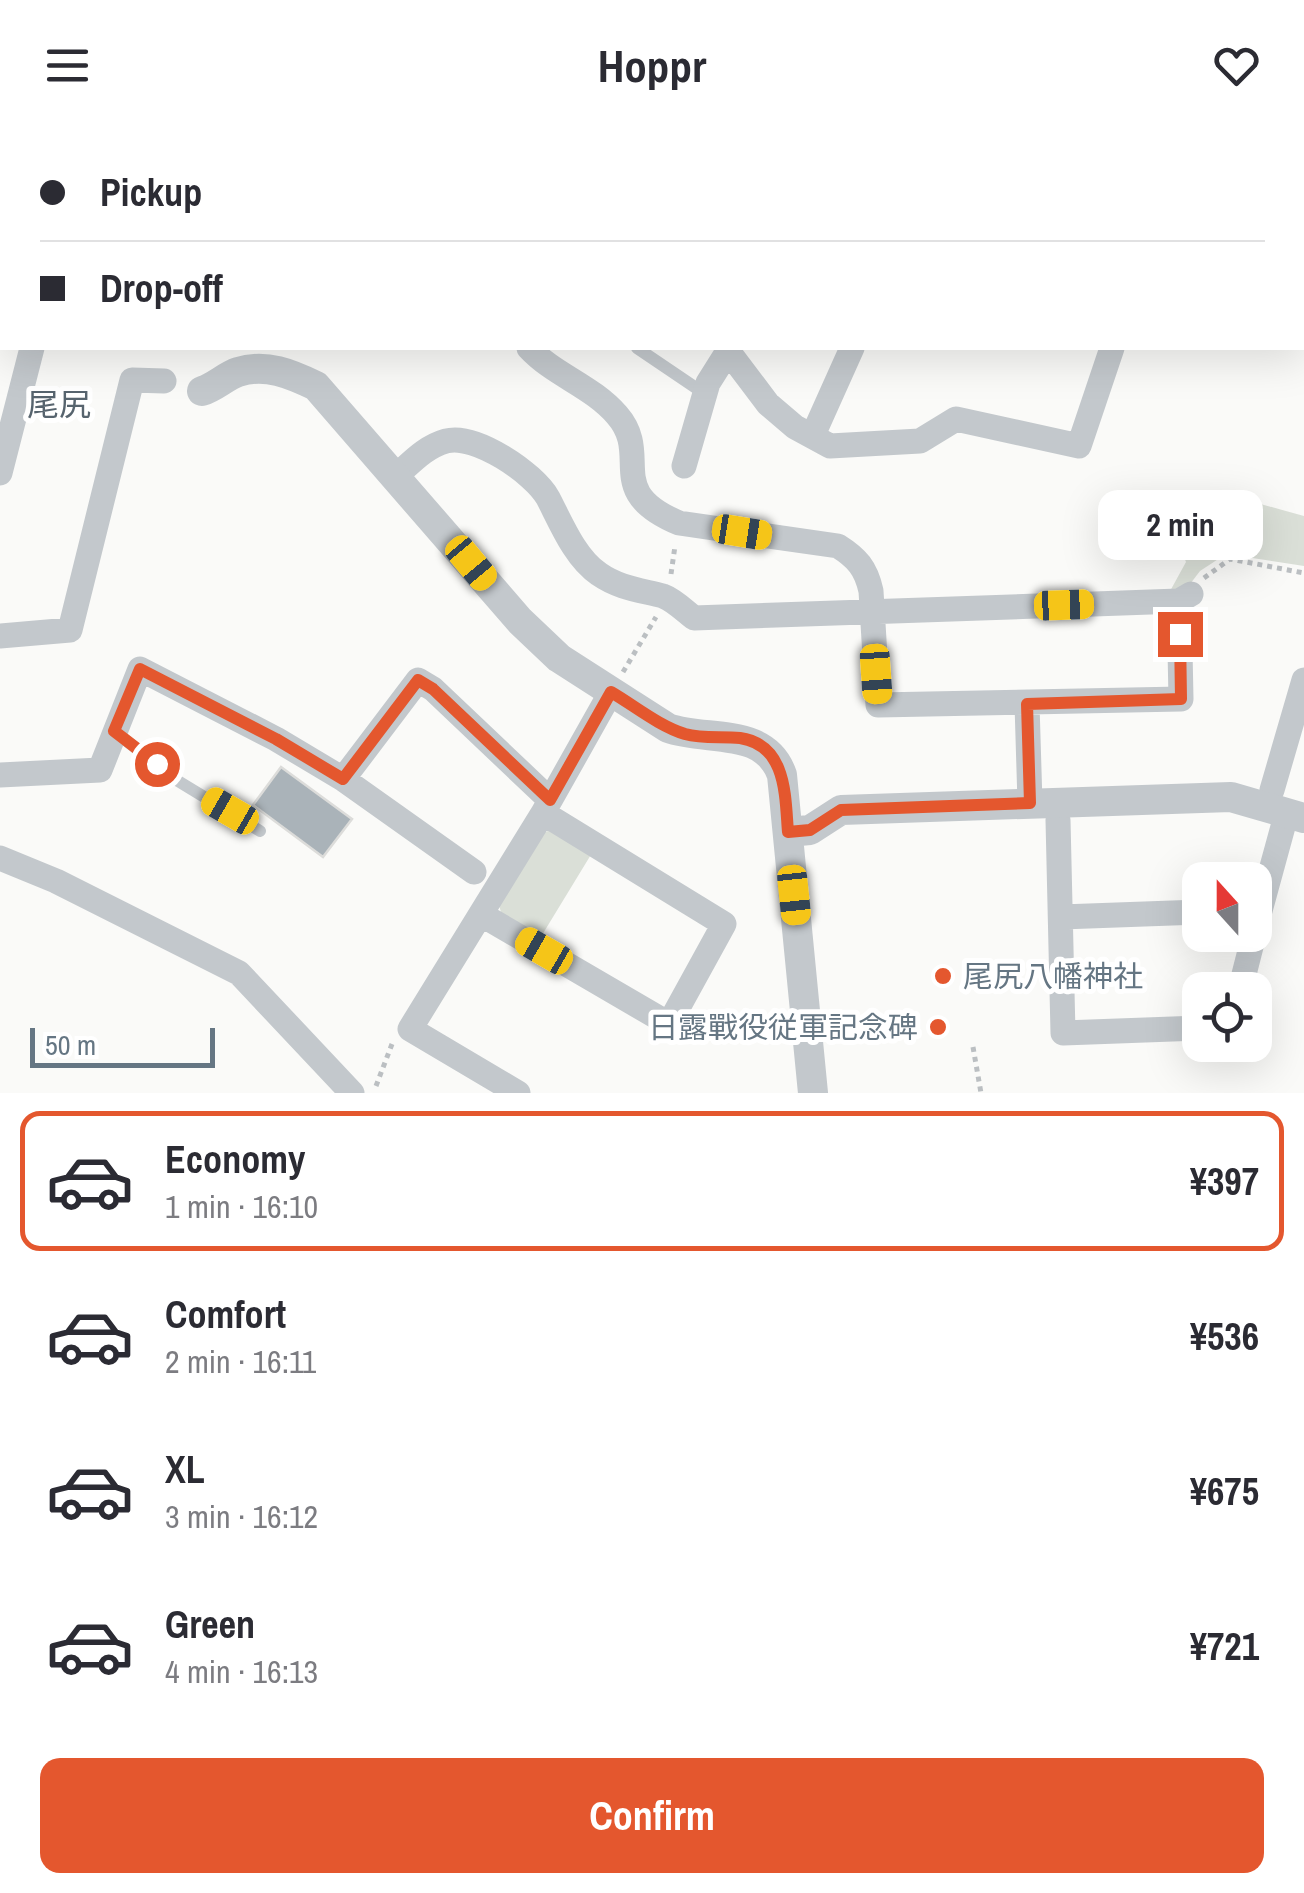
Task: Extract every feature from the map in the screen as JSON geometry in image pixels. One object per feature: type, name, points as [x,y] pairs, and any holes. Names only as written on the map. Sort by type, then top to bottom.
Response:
[{"type":"street","points":[[0,473],[31,350]]},
{"type":"street","points":[[396,476],[428,448],[451,440],[490,450],[524,470],[546,495],[558,522],[596,572],[630,590],[667,597],[694,618],[873,610],[1185,598],[1181,699],[878,705],[873,610],[867,574],[856,557],[838,546],[678,522],[659,514],[645,503],[632,482],[631,445],[619,416],[588,390],[540,361],[531,350]]},
{"type":"street","points":[[684,466],[708,383],[729,350],[768,404],[795,427],[830,446],[920,441],[956,420],[1078,446],[1111,350]]},
{"type":"street","points":[[812,434],[851,350]]},
{"type":"street","points":[[202,392],[220,385],[236,372],[280,369],[316,386],[520,621],[559,658],[668,728],[688,735],[735,737],[758,745],[772,756],[782,775],[814,1093]]},
{"type":"street","points":[[0,636],[70,630],[132,380],[164,380]]},
{"type":"street","points":[[0,775],[100,770],[140,669],[276,739],[343,779],[474,872]]},
{"type":"street","points":[[343,779],[418,680],[433,689],[546,806],[724,924],[669,1024],[482,915]]},
{"type":"street","points":[[518,1093],[410,1030],[482,915],[611,692]]},
{"type":"street","points":[[1272,864],[1288,806],[1302,693]]},
{"type":"street","points":[[1027,704],[1030,803]]},
{"type":"street","points":[[788,832],[810,830],[841,810],[1230,797],[1288,806]]},
{"type":"street","points":[[1058,820],[1063,1033],[1182,1029]]},
{"type":"street","points":[[0,858],[56,881],[239,973],[352,1093]]},
{"type":"street","points":[[1061,917],[1182,913]]},
{"type":"lane","points":[[640,350],[704,394]]},
{"type":"lane","points":[[114,731],[178,781],[260,832]]},
{"type":"path","points":[[611,692],[667,597],[678,522]]},
{"type":"path","points":[[1185,598],[1230,559],[1304,573]]},
{"type":"path","points":[[374,1093],[392,1042]]},
{"type":"path","points":[[973,1046],[981,1093]]},
{"type":"shaded area","points":[[1179,493],[1257,503],[1304,516],[1304,566],[1226,554],[1200,571],[1184,592],[1169,593],[1186,562],[1181,550],[1161,547]]},
{"type":"shaded area","points":[[553,829],[592,853],[539,940],[502,916],[499,905],[543,833]]},
{"type":"building","points":[[281,767],[352,819],[323,857],[253,805]]},
{"type":"place","name":"尾尻八幡神社","points":[[943,976]]},
{"type":"place","name":"日露戰役従軍記念碑","points":[[938,1027]]},
{"type":"district","name":"尾尻","points":[[59,404]]},
{"type":"route","points":[[157,764],[114,731],[140,669],[276,739],[343,779],[418,680],[433,689],[550,800],[611,692],[668,728],[688,735],[748,740],[772,756],[782,775],[788,832],[810,830],[841,810],[1030,803],[1027,704],[1181,699],[1180,634]]}]
